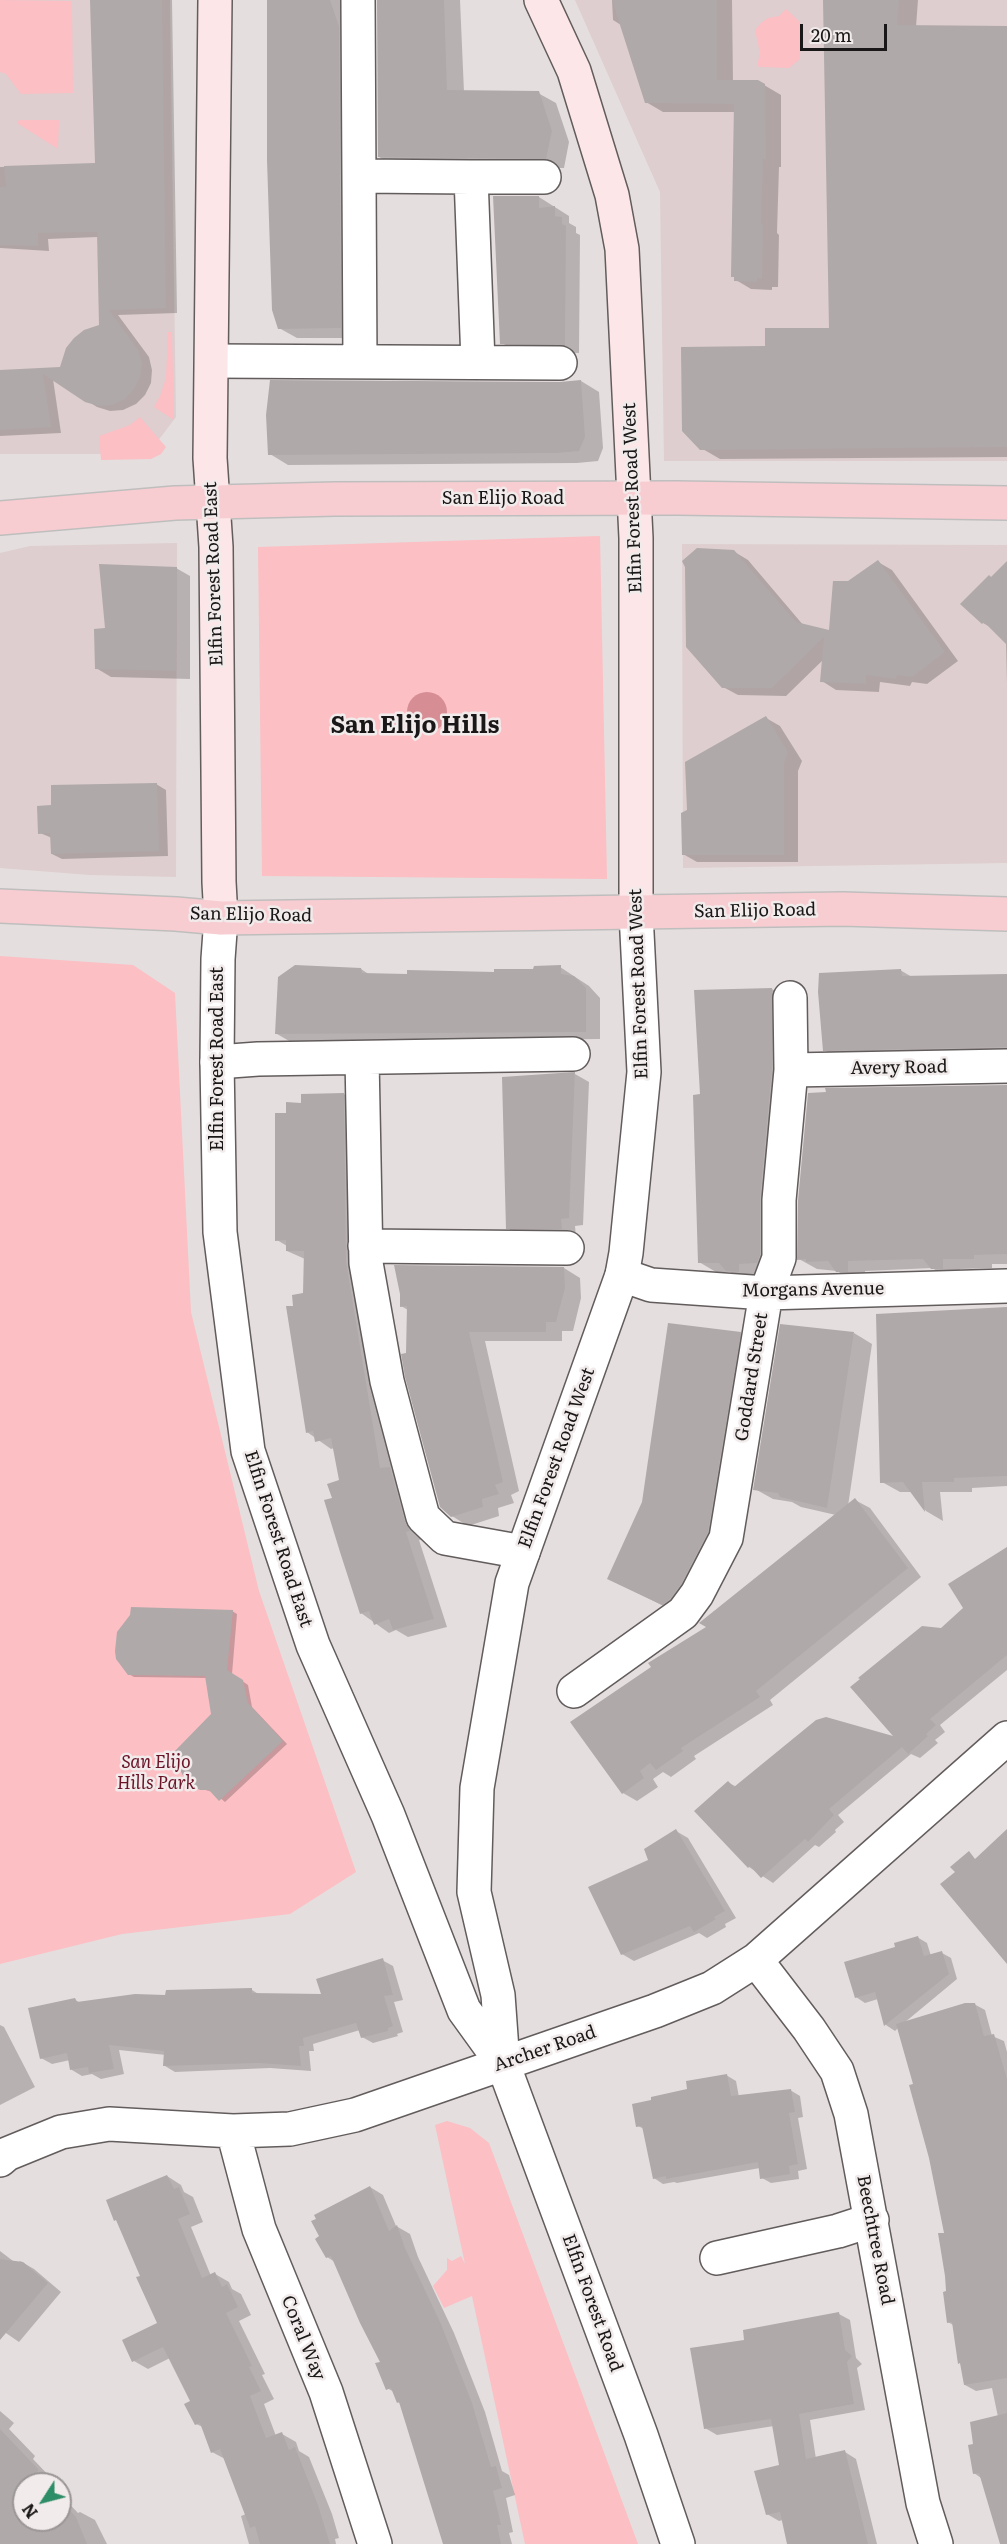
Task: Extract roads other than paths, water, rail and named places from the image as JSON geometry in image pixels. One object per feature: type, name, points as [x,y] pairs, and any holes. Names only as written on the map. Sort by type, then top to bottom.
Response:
[{"type":"main road","name":"Elfin Forest Road East","points":[[215,0],[210,458],[214,503],[221,918]]},
{"type":"main road","name":"Elfin Forest Road West","points":[[541,0],[574,71],[612,195],[622,249],[635,498],[636,913]]},
{"type":"main road","name":"San Elijo Road","points":[[0,518],[175,503],[335,499],[635,498],[1007,502]]},
{"type":"main road","name":"San Elijo Road","points":[[0,906],[221,918],[843,909],[1007,914]]},
{"type":"street","points":[[358,0],[360,362]]},
{"type":"street","points":[[359,176],[544,177]]},
{"type":"street","points":[[471,177],[478,362]]},
{"type":"street","points":[[212,361],[561,363]]},
{"type":"street","name":"Elfin Forest Road West","points":[[503,2064],[498,1995],[474,1892],[477,1788],[512,1583],[621,1275],[626,1253],[644,1072],[636,913]]},
{"type":"street","name":"Elfin Forest Road East","points":[[221,918],[218,959],[217,1062],[220,1232],[248,1450],[313,1645],[388,1815],[464,2010],[503,2064]]},
{"type":"street","name":"Goddard Street","points":[[574,1691],[683,1612],[697,1594],[726,1538],[766,1293],[779,1258],[779,1200],[791,1070],[790,998]]},
{"type":"street","points":[[217,1062],[573,1054]]},
{"type":"street","points":[[362,1058],[366,1263],[387,1381],[423,1517],[445,1538],[523,1552]]},
{"type":"street","name":"Avery Road","points":[[791,1070],[1007,1065]]},
{"type":"street","points":[[365,1246],[567,1248]]},
{"type":"street","name":"Morgans Avenue","points":[[621,1275],[651,1285],[766,1293],[1007,1286]]},
{"type":"street","name":"Archer Road","points":[[0,2160],[7,2154],[61,2132],[109,2124],[233,2131],[290,2129],[355,2115],[664,2007],[712,1988],[756,1960],[1007,1738]]},
{"type":"street","name":"Beechtree Road","points":[[756,1960],[809,2029],[837,2071],[851,2114],[922,2503],[936,2544]]},
{"type":"street","name":"Elfin Forest Road","points":[[503,2064],[641,2435],[678,2544]]},
{"type":"street","name":"Coral Way","points":[[233,2131],[259,2229],[326,2392],[375,2544]]},
{"type":"street","points":[[717,2258],[838,2231],[872,2220]]},
{"type":"district","name":"San Elijo Hills","points":[[415,726]]},
{"type":"park label","name":"San Elijo Hills Park","points":[[156,1773]]}]
